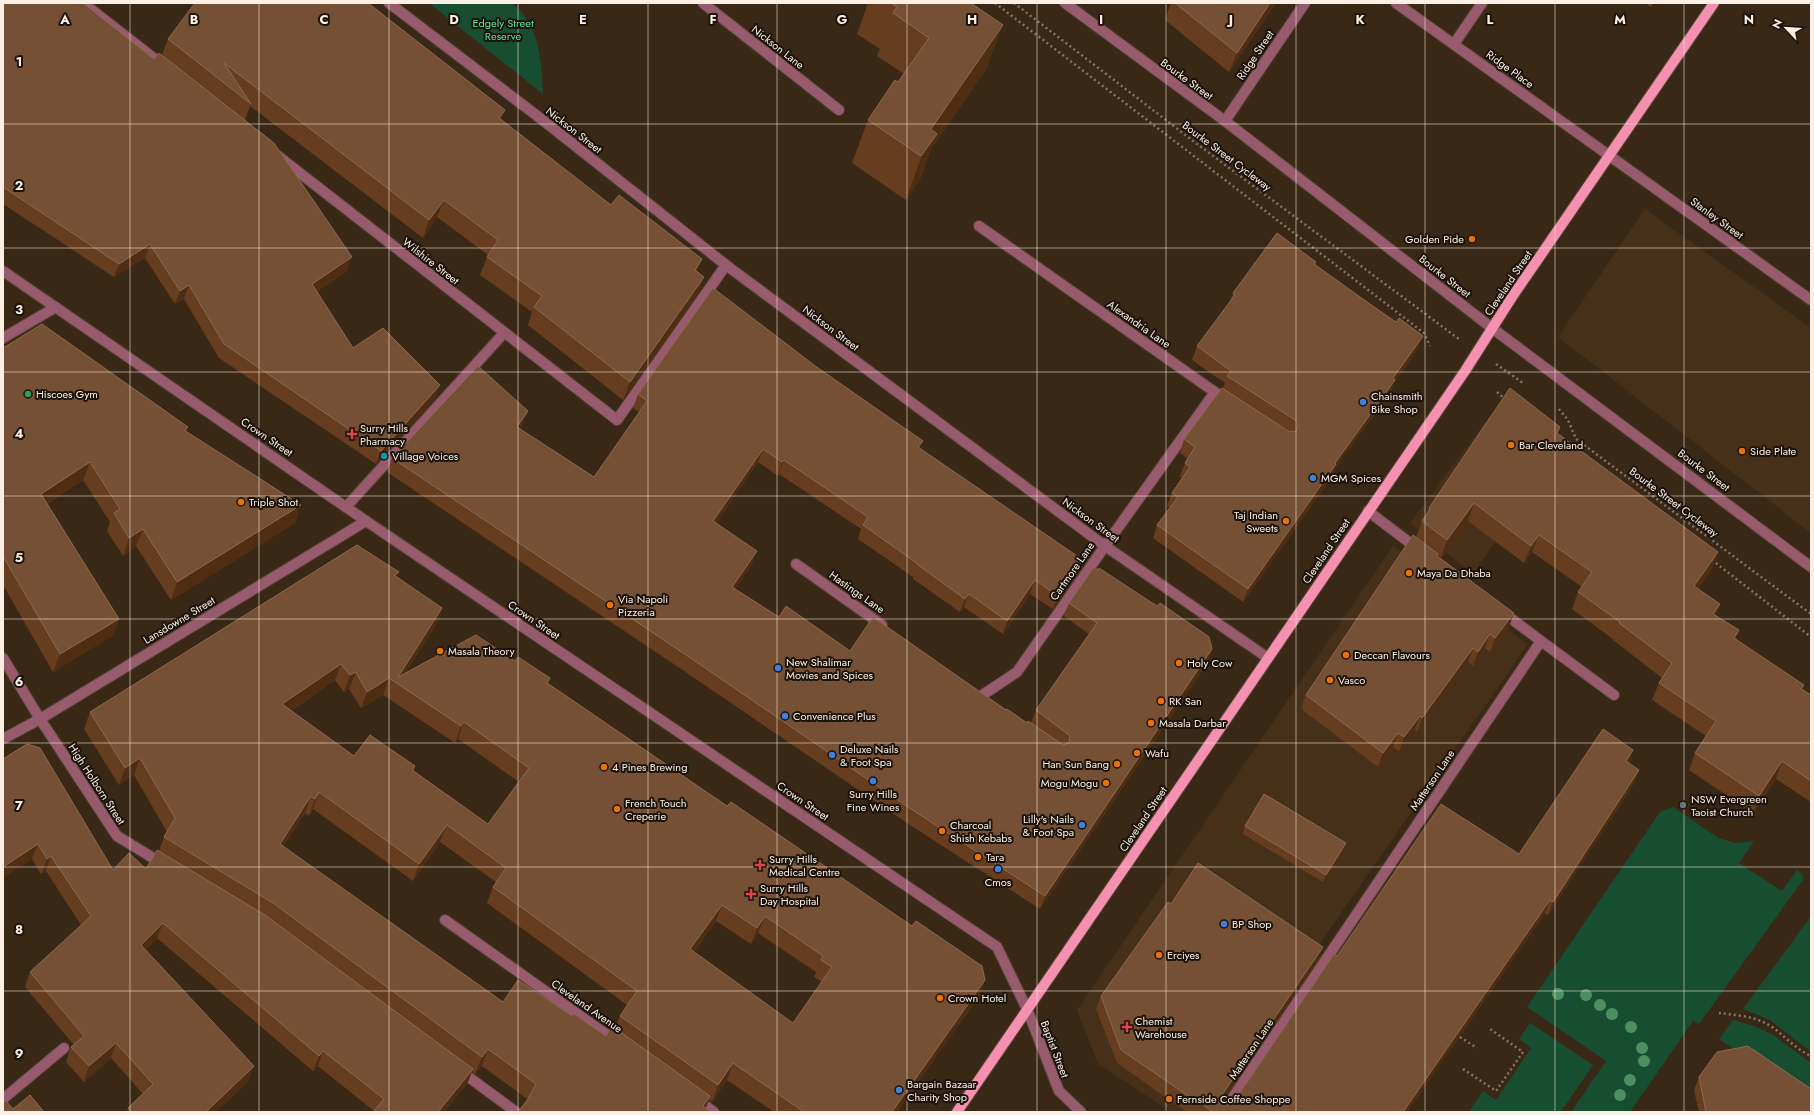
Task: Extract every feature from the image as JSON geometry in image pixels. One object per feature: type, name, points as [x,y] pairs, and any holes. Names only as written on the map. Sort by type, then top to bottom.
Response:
[{"type":"main road","name":"Cleveland Street","points":[[957,1112],[1465,371],[1492,328],[1714,3]]},
{"type":"street","points":[[83,3],[171,72]]},
{"type":"street","name":"Nickson Street","points":[[389,3],[540,118],[726,265],[1105,546],[1268,658]]},
{"type":"street","name":"Nickson Lane","points":[[703,3],[839,110]]},
{"type":"street","name":"Bourke Street","points":[[1065,3],[1224,121],[1492,328],[1811,567]]},
{"type":"street","name":"Ridge Street","points":[[1224,121],[1305,3]]},
{"type":"street","name":"Ridge Place","points":[[1396,3],[1610,156]]},
{"type":"street","points":[[1454,44],[1482,3]]},
{"type":"street","name":"Wilshire Street","points":[[272,151],[617,420],[726,265]]},
{"type":"street","name":"Stanley Street","points":[[1610,156],[1811,300]]},
{"type":"street","name":"Alexandria Lane","points":[[979,226],[1228,401]]},
{"type":"street","name":"Crown Street","points":[[3,271],[366,521],[997,947],[1027,1009]]},
{"type":"street","points":[[3,338],[56,307]]},
{"type":"street","points":[[346,507],[504,333]]},
{"type":"street","name":"Cartmore Lane","points":[[991,703],[978,693],[1017,672],[1215,392]]},
{"type":"street","points":[[1368,511],[1428,557]]},
{"type":"street","name":"Lansdowne Street","points":[[3,739],[40,719],[366,521]]},
{"type":"street","name":"Hastings Lane","points":[[796,564],[892,632]]},
{"type":"street","points":[[1491,604],[1614,695]]},
{"type":"street","name":"Matterson Lane","points":[[1223,1112],[1541,641]]},
{"type":"street","name":"High Holborn Street","points":[[3,658],[40,719],[116,836],[170,868]]},
{"type":"street","name":"Cleveland Avenue","points":[[445,920],[625,1048]]},
{"type":"street","name":"Baptist Street","points":[[1027,1009],[1059,1090],[1081,1112]]},
{"type":"street","points":[[3,1099],[64,1048]]},
{"type":"street","points":[[451,1064],[511,1111]]},
{"type":"street","points":[[689,1094],[714,1112]]},
{"type":"path","points":[[995,3],[1424,333],[1430,346]]},
{"type":"path","name":"Bourke Street Cycleway","points":[[1014,3],[1432,320]]},
{"type":"path","points":[[1497,392],[1510,402]]},
{"type":"path","name":"Bourke Street Cycleway","points":[[1554,406],[1568,420],[1576,439],[1811,614]]},
{"type":"path","points":[[1710,558],[1811,637]]},
{"type":"path","points":[[1719,1013],[1743,1016],[1766,1023],[1789,1042],[1811,1056]]},
{"type":"path","points":[[1463,1069],[1496,1092],[1523,1052],[1490,1029]]},
{"type":"path","points":[[1460,1037],[1477,1048]]},
{"type":"shaded area","points":[[1645,209],[1811,328],[1811,533],[1558,337]]},
{"type":"shaded area","points":[[1499,404],[1559,448],[1473,574],[1410,523]]},
{"type":"shaded area","points":[[1393,546],[1528,644],[1203,1112],[1172,1112],[1098,1064],[1077,1010]]},
{"type":"green space","name":"Edgely Street Reserve","points":[[429,3],[512,3],[521,12],[534,32],[540,56],[543,94]]},
{"type":"green space","points":[[1673,807],[1717,837],[1734,843],[1754,841],[1739,863],[1782,891],[1797,870],[1802,874],[1803,880],[1699,1024],[1693,1021],[1630,1112],[1571,1112],[1606,1061],[1527,1007],[1660,812]]},
{"type":"green space","points":[[1811,916],[1811,1052],[1770,1020],[1743,1009]]},
{"type":"green space","points":[[1733,1020],[1751,1025],[1772,1034],[1811,1063],[1811,1101],[1719,1039]]},
{"type":"green space","points":[[1530,1023],[1593,1065],[1561,1112],[1472,1112],[1470,1110],[1483,1091],[1496,1100],[1531,1048],[1519,1039]]},
{"type":"building","points":[[4,3],[83,3],[154,59],[159,53],[274,143],[352,257],[312,284],[353,348],[383,328],[440,385],[381,451],[224,344],[189,285],[180,291],[150,244],[119,264],[3,187]]},
{"type":"building","points":[[195,3],[368,3],[505,110],[499,118],[611,205],[619,195],[702,259],[695,270],[704,277],[630,382],[534,307],[542,296],[487,257],[498,240],[444,200],[429,220],[224,63],[251,104],[168,39]]},
{"type":"building","points":[[891,3],[971,3],[1003,25],[931,129],[937,134],[921,156],[868,120],[895,80],[898,82],[929,38],[893,13],[897,7]]},
{"type":"building","points":[[1175,3],[1270,3],[1237,53]]},
{"type":"building","points":[[1277,233],[1316,262],[1314,264],[1377,309],[1396,322],[1399,318],[1423,336],[1393,378],[1395,380],[1335,463],[1336,464],[1248,589],[1157,525],[1178,497],[1172,493],[1190,467],[1185,463],[1195,447],[1184,439],[1222,388],[1288,431],[1294,432],[1297,429],[1298,423],[1295,420],[1227,376],[1231,371],[1197,346],[1235,295],[1233,293]]},
{"type":"building","points":[[713,288],[818,368],[923,441],[918,447],[1083,560],[1058,596],[1035,580],[1007,621],[969,594],[965,599],[863,525],[868,517],[784,460],[782,462],[763,449],[713,521],[757,551],[732,587],[779,617],[786,606],[850,651],[873,617],[1006,710],[1007,709],[1027,723],[1028,721],[1063,745],[1069,743],[1070,736],[1036,710],[1097,623],[1069,603],[1094,567],[1098,570],[1099,568],[1157,606],[1160,603],[1209,637],[1212,649],[1045,896],[911,809],[692,659],[392,458],[478,366],[528,411],[517,427],[594,477],[647,401],[638,394]]},
{"type":"building","points":[[42,324],[188,427],[184,430],[301,505],[177,582],[143,529],[129,538],[114,513],[120,509],[90,462],[41,494],[119,619],[60,654],[3,556],[3,348]]},
{"type":"building","points":[[1510,388],[1560,427],[1557,433],[1718,552],[1694,586],[1720,604],[1713,614],[1739,630],[1734,638],[1804,685],[1801,689],[1811,695],[1811,781],[1782,761],[1759,796],[1695,753],[1716,721],[1659,683],[1672,663],[1619,623],[1620,622],[1578,592],[1592,572],[1539,535],[1531,546],[1474,503],[1447,540],[1422,521],[1430,509],[1429,508]]},
{"type":"building","points":[[1413,535],[1438,554],[1437,556],[1514,613],[1495,638],[1490,634],[1478,652],[1473,648],[1422,718],[1420,716],[1404,737],[1398,733],[1383,753],[1306,695]]},
{"type":"building","points":[[357,545],[399,572],[394,575],[442,608],[398,677],[476,635],[515,661],[518,657],[550,678],[547,683],[727,806],[731,802],[912,926],[916,921],[982,966],[985,980],[892,1112],[804,1112],[733,1063],[718,1085],[620,1016],[637,991],[493,887],[506,868],[447,825],[419,864],[319,792],[315,799],[311,796],[280,844],[503,1002],[518,980],[572,1016],[574,1014],[606,1036],[612,1026],[710,1096],[703,1106],[711,1112],[518,1112],[528,1099],[536,1084],[488,1049],[482,1057],[273,903],[164,837],[175,818],[140,758],[125,768],[90,712]],"holes":[[[341,664],[350,675],[356,672],[367,692],[389,678],[461,726],[464,722],[529,768],[488,824],[412,770],[415,766],[370,735],[354,756],[282,704]],[[722,905],[757,928],[765,916],[823,956],[821,960],[832,967],[793,1023],[690,949]]]},
{"type":"building","points":[[1603,729],[1633,750],[1626,761],[1639,770],[1553,902],[1550,900],[1403,1112],[1213,1112],[1121,1050],[1101,996],[1168,902],[1171,904],[1198,863],[1323,947],[1222,1095],[1222,1102],[1228,1105],[1233,1103],[1334,954],[1337,956],[1441,804],[1519,854]]},
{"type":"building","points":[[27,744],[40,748],[113,870],[129,853],[146,869],[157,850],[265,915],[473,1069],[438,1112],[373,1112],[384,1099],[323,1051],[319,1056],[163,923],[141,945],[254,1066],[206,1112],[132,1112],[128,1108],[153,1084],[116,1043],[89,1066],[71,1047],[84,1036],[30,972],[91,916],[51,856],[47,859],[38,844],[3,867],[3,759]]},
{"type":"building","points":[[1264,794],[1346,843],[1326,875],[1245,826]]},
{"type":"building","points":[[1748,1046],[1811,1089],[1811,1112],[1706,1112],[1699,1077],[1717,1052]]},
{"type":"building","points":[[30,1095],[44,1112],[3,1112],[3,1103],[6,1101],[13,1109]]},
{"type":"place","name":"Golden Pide","points":[[1472,239]]},
{"type":"place","name":"Hiscoes Gym","points":[[28,394]]},
{"type":"place","name":"Chainsmith Bike Shop","points":[[1363,402]]},
{"type":"place","name":"Surry Hills Pharmacy","points":[[352,434]]},
{"type":"place","name":"Bar Cleveland","points":[[1511,445]]},
{"type":"place","name":"Side Plate","points":[[1742,451]]},
{"type":"place","name":"Village Voices","points":[[384,456]]},
{"type":"place","name":"MGM Spices","points":[[1313,478]]},
{"type":"place","name":"Triple Shot","points":[[241,502]]},
{"type":"place","name":"Taj Indian Sweets","points":[[1286,521]]},
{"type":"place","name":"Maya Da Dhaba","points":[[1409,573]]},
{"type":"place","name":"Via Napoli Pizzeria","points":[[610,605]]},
{"type":"place","name":"Masala Theory","points":[[440,651]]},
{"type":"place","name":"Deccan Flavours","points":[[1346,655]]},
{"type":"place","name":"Holy Cow","points":[[1179,663]]},
{"type":"place","name":"New Shalimar Movies and Spices","points":[[778,668]]},
{"type":"place","name":"Vasco","points":[[1330,680]]},
{"type":"place","name":"RK San","points":[[1161,701]]},
{"type":"place","name":"Convenience Plus","points":[[785,716]]},
{"type":"place","name":"Masala Darbar","points":[[1151,723]]},
{"type":"place","name":"Wafu","points":[[1137,753]]},
{"type":"place","name":"Deluxe Nails & Foot Spa","points":[[832,755]]},
{"type":"place","name":"Han Sun Bang","points":[[1117,764]]},
{"type":"place","name":"4 Pines Brewing","points":[[604,767]]},
{"type":"place","name":"Surry Hills Fine Wines","points":[[873,781]]},
{"type":"place","name":"Mogu Mogu","points":[[1106,783]]},
{"type":"place","name":"NSW Evergreen Taoist Church","points":[[1683,805]]},
{"type":"place","name":"French Touch Creperie","points":[[617,809]]},
{"type":"place","name":"Lilly's Nails & Foot Spa","points":[[1082,825]]},
{"type":"place","name":"Charcoal Shish Kebabs","points":[[942,831]]},
{"type":"place","name":"Tara","points":[[978,857]]},
{"type":"place","name":"Surry Hills Medical Centre","points":[[760,865]]},
{"type":"place","name":"Cmos","points":[[998,869]]},
{"type":"place","name":"Surry Hills Day Hospital","points":[[751,894]]},
{"type":"place","name":"BP Shop","points":[[1224,924]]},
{"type":"place","name":"Erciyes","points":[[1159,955]]},
{"type":"place","name":"Crown Hotel","points":[[940,998]]},
{"type":"place","name":"Chemist Warehouse","points":[[1127,1027]]},
{"type":"place","name":"Bargain Bazaar Charity Shop","points":[[899,1090]]},
{"type":"place","name":"Fernside Coffee Shoppe","points":[[1169,1099]]}]
